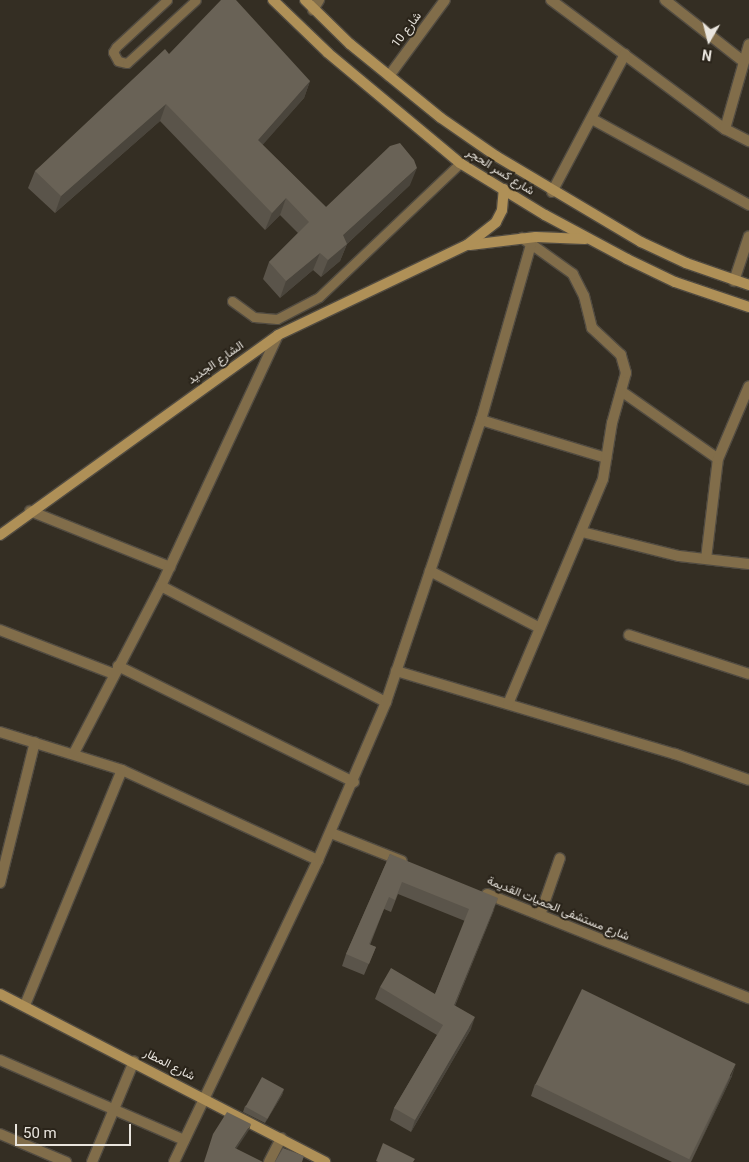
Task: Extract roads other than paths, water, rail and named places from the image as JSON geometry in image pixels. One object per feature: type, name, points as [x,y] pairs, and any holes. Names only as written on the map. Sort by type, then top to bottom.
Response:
[{"type":"street","name":"شارع كسر الحجر","points":[[273,0],[328,53],[460,163],[588,239],[675,282],[749,307]]},
{"type":"street","name":"شارع كسر الحجر","points":[[305,0],[313,10],[389,76],[441,118],[552,192],[641,242],[749,286]]},
{"type":"street","points":[[313,10],[319,0]]},
{"type":"street","name":"شارع 10","points":[[389,76],[445,0]]},
{"type":"street","points":[[551,0],[725,129],[749,141]]},
{"type":"street","points":[[664,0],[744,62]]},
{"type":"street","points":[[725,129],[749,44]]},
{"type":"street","points":[[552,192],[625,54]]},
{"type":"street","points":[[592,119],[749,205]]},
{"type":"street","name":"الشارع الجديد","points":[[0,535],[30,511],[278,335],[467,245],[496,222],[502,210],[504,189]]},
{"type":"street","points":[[734,281],[749,236]]},
{"type":"street","points":[[508,704],[538,628],[582,532],[603,480],[626,364],[621,354],[592,328],[580,284],[561,264],[522,238]]},
{"type":"street","name":"الشارع الجديد","points":[[467,245],[522,238],[588,239]]},
{"type":"street","points":[[174,1162],[331,833],[386,702],[481,420],[532,244]]},
{"type":"street","points":[[74,753],[161,586],[278,335]]},
{"type":"street","points":[[706,559],[718,459],[749,387]]},
{"type":"street","points":[[621,391],[718,459]]},
{"type":"street","points":[[481,420],[606,458]]},
{"type":"street","points":[[30,511],[170,567]]},
{"type":"street","points":[[582,532],[679,556],[749,564]]},
{"type":"street","points":[[430,570],[538,628]]},
{"type":"street","points":[[161,586],[386,702]]},
{"type":"street","points":[[0,630],[116,670],[354,782]]},
{"type":"street","points":[[629,635],[749,674]]},
{"type":"street","points":[[396,671],[675,754],[749,780]]},
{"type":"street","points":[[0,732],[74,753],[122,770],[318,860]]},
{"type":"street","points":[[0,882],[35,742]]},
{"type":"street","points":[[25,1005],[122,770]]},
{"type":"street","points":[[331,833],[412,865]]},
{"type":"street","points":[[540,915],[560,858]]},
{"type":"street","name":"شارع مستشفى الحميات القديمة","points":[[476,890],[749,998]]},
{"type":"street","name":"شارع المطار","points":[[0,994],[134,1061],[325,1162]]},
{"type":"street","points":[[0,1060],[184,1140]]},
{"type":"street","points":[[92,1162],[134,1061]]},
{"type":"street","points":[[0,1134],[66,1162]]},
{"type":"street","points":[[269,1162],[281,1138]]},
{"type":"lane","points":[[167,0],[116,47],[113,52],[118,61],[128,63],[196,0]]},
{"type":"lane","points":[[232,301],[254,317],[277,319],[319,297],[460,163]]}]
